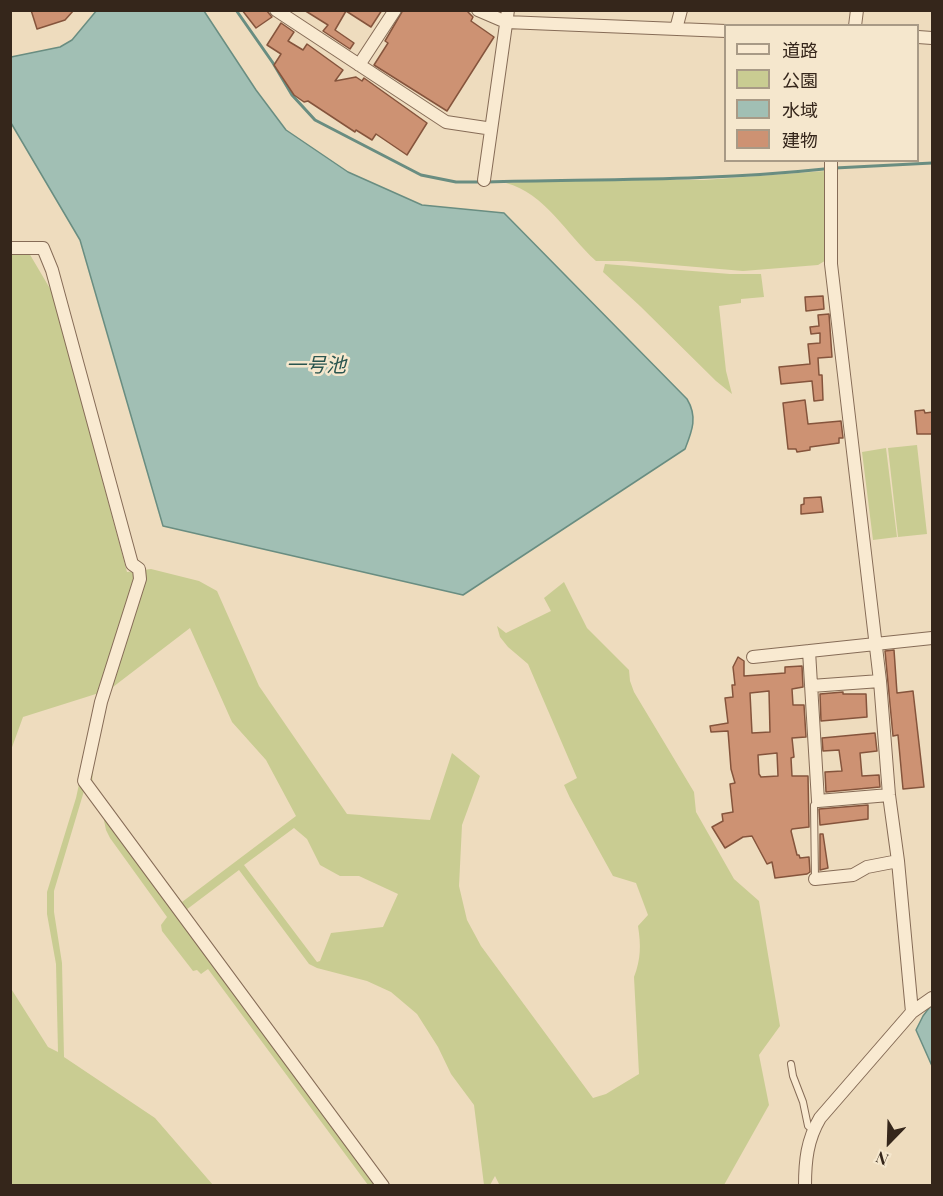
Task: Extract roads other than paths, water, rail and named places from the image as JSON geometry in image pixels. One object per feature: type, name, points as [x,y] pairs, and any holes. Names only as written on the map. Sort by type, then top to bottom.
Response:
[{"type":"street","points":[[276,10],[447,122],[486,128]]},
{"type":"street","points":[[359,65],[395,10]]},
{"type":"street","points":[[478,10],[507,16],[724,31]]},
{"type":"street","points":[[676,29],[681,10]]},
{"type":"street","points":[[484,180],[507,16]]},
{"type":"street","points":[[831,162],[831,264],[880,681],[889,795],[898,861],[912,1012]]},
{"type":"street","points":[[10,248],[43,248],[52,270],[132,564],[139,569],[140,579],[101,702],[84,781],[383,1185]]},
{"type":"street","points":[[753,657],[933,638]]},
{"type":"street","points":[[809,651],[818,801],[889,795]]},
{"type":"street","points":[[811,686],[880,681]]},
{"type":"street","points":[[815,879],[853,875],[867,867],[898,861]]},
{"type":"street","points":[[805,1185],[805,1155],[813,1130],[820,1118],[912,1012],[933,998]]},
{"type":"lane","points":[[815,879],[814,805],[818,801]]},
{"type":"lane","points":[[790,1064],[803,1102],[808,1126],[813,1130]]},
{"type":"water","name":"一号池","points":[[97,10],[204,11],[256,90],[286,130],[348,172],[422,205],[504,213],[687,399],[693,418],[692,430],[685,449],[463,595],[163,526],[80,240],[11,123],[11,57],[60,47],[72,40]]},
{"type":"water","points":[[932,1004],[932,1066],[916,1030]]},
{"type":"waterway","points":[[236,10],[292,95],[315,120],[421,175],[456,182],[480,182]]},
{"type":"waterway","points":[[835,168],[932,163]]},
{"type":"waterway","points":[[487,182],[698,178],[824,169]]}]
